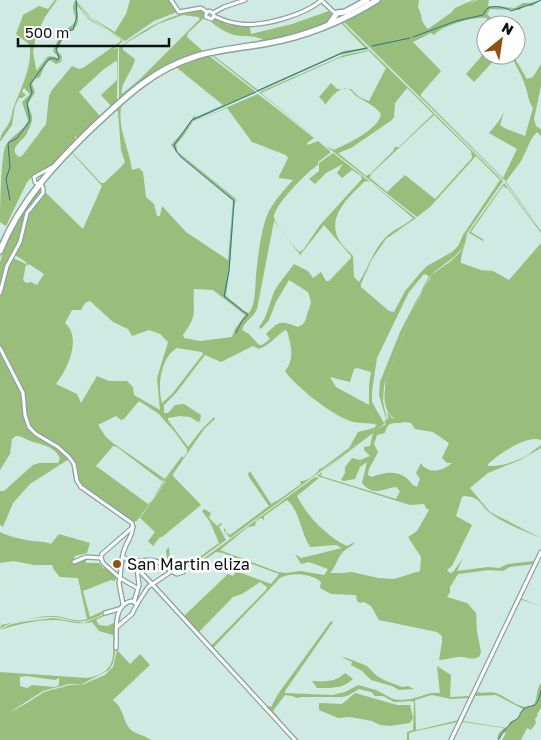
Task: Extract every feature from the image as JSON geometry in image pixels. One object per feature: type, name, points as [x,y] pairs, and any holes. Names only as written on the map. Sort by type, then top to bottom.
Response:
[{"type":"main road","points":[[0,251],[14,222],[33,191],[41,186],[55,165],[124,97],[146,80],[168,68],[206,53],[271,43],[328,25],[367,0]]},
{"type":"main road","points":[[339,17],[376,0]]},
{"type":"street","points":[[171,0],[179,12],[201,8],[234,23],[258,24],[300,13],[310,9],[322,0],[339,17]]},
{"type":"street","points":[[207,12],[207,18],[211,19],[214,14],[233,2],[245,0]]},
{"type":"street","points":[[0,293],[7,266],[20,242],[27,213],[42,196],[41,186]]},
{"type":"street","points":[[0,348],[23,393],[25,416],[29,427],[36,434],[58,447],[71,460],[77,482],[81,487],[124,516],[133,526],[123,556],[119,583],[123,604]]},
{"type":"street","points":[[133,526],[102,554],[101,558],[103,563],[120,578],[138,587],[151,585]]},
{"type":"street","points":[[451,740],[541,552]]},
{"type":"street","points":[[123,556],[138,569],[295,740]]},
{"type":"street","points":[[74,562],[86,557],[101,558]]},
{"type":"street","points":[[131,562],[148,559],[160,563],[177,574],[183,572]]},
{"type":"street","points":[[117,627],[132,614],[138,587],[138,569]]},
{"type":"street","points":[[116,648],[119,609],[123,604],[135,603],[151,585],[171,571]]},
{"type":"street","points":[[105,613],[119,609]]},
{"type":"green space","points":[[57,0],[45,17],[36,36],[33,52],[37,70],[47,57],[58,58],[53,51],[62,33],[73,25],[76,20],[73,7],[76,0],[87,17],[108,31],[88,19],[78,6],[77,24],[74,29],[64,35],[57,51],[62,56],[61,62],[56,64],[50,60],[45,65],[40,77],[35,79],[32,84],[35,92],[28,104],[32,120],[26,135],[15,148],[16,154],[19,157],[22,156],[46,124],[49,96],[72,66],[79,69],[83,68],[121,41],[119,38],[123,41],[113,49],[118,48],[117,102],[79,139],[75,136],[76,142],[52,166],[33,176],[27,182],[6,226],[0,222],[4,150],[6,145],[24,127],[28,120],[22,102],[30,94],[24,88],[22,92],[26,95],[19,98],[15,106],[12,125],[0,142],[2,133],[10,121],[13,108],[26,76],[29,61],[30,45],[16,34],[23,15],[39,6],[48,9]],"holes":[[[116,61],[117,80],[101,95],[111,106],[100,116],[79,92],[104,69]]]},
{"type":"green space","points":[[77,0],[90,17],[115,32],[126,14],[130,0],[170,0],[177,12],[154,21],[125,41],[88,16]]},
{"type":"green space","points":[[380,0],[419,0],[418,8],[423,23],[428,29],[455,8],[473,0],[475,0],[467,5],[477,0],[489,0],[488,6],[515,8],[523,3],[541,0],[532,6],[525,6],[519,10],[490,9],[488,15],[476,15],[476,19],[458,22],[434,35],[431,33],[413,42],[441,71],[421,96],[503,178],[517,149],[489,133],[504,112],[500,125],[525,136],[533,108],[522,77],[515,65],[519,65],[527,79],[533,77],[541,64],[541,86],[534,119],[536,126],[541,129],[541,136],[537,132],[534,135],[521,160],[506,182],[541,229],[505,182],[506,180],[504,180],[343,20]]},
{"type":"green space","points":[[202,10],[204,12],[204,18],[188,33],[187,37],[204,52],[160,70],[119,99],[119,48],[121,46],[140,33],[159,22],[190,12]],"holes":[[[183,15],[200,19],[139,80],[122,94],[123,86],[135,59],[123,50],[123,45],[158,24]]]},
{"type":"green space","points":[[329,11],[332,15],[328,23],[297,34],[262,43],[262,39],[233,34],[211,22],[215,19],[229,25],[250,27],[251,34],[292,24]]},
{"type":"green space","points":[[341,21],[369,49],[339,55],[258,92],[210,54],[241,50],[213,55],[258,90],[344,51],[365,48],[341,23],[288,41],[259,46]]},
{"type":"green space","points":[[370,50],[503,181],[467,233],[464,244],[469,233],[462,253],[461,263],[481,270],[493,271],[509,280],[541,243],[541,440],[528,440],[513,446],[488,464],[488,466],[498,466],[514,461],[528,455],[541,445],[541,448],[520,460],[488,473],[470,488],[490,512],[541,538],[502,521],[490,513],[474,498],[464,496],[456,516],[472,525],[452,566],[447,570],[450,573],[453,572],[463,558],[457,571],[488,567],[499,568],[508,564],[534,561],[541,549],[541,551],[450,740],[458,722],[409,733],[409,740],[407,740],[407,732],[413,730],[414,702],[394,702],[383,696],[375,696],[371,692],[359,689],[342,697],[297,698],[285,695],[273,711],[299,740],[296,740],[163,596],[184,616],[228,574],[233,576],[236,571],[271,584],[279,574],[223,553],[216,552],[196,564],[315,477],[319,478],[297,496],[301,503],[318,525],[332,537],[347,546],[355,542],[341,554],[330,573],[352,572],[378,578],[394,579],[420,571],[421,557],[408,537],[417,531],[429,510],[424,504],[410,505],[317,476],[371,432],[340,457],[230,538],[224,531],[224,528],[225,532],[230,535],[269,506],[249,477],[250,471],[271,504],[301,484],[300,481],[312,477],[320,468],[349,448],[358,432],[374,428],[377,425],[353,422],[342,418],[314,399],[290,377],[285,371],[291,357],[291,347],[287,331],[285,330],[270,343],[259,349],[253,346],[221,362],[205,355],[176,393],[164,405],[164,413],[168,413],[175,405],[184,404],[201,415],[198,422],[190,417],[168,418],[188,447],[201,430],[214,417],[215,419],[205,428],[173,474],[201,505],[160,537],[153,546],[148,541],[155,532],[140,518],[178,464],[165,482],[160,478],[164,483],[153,498],[163,482],[117,447],[113,446],[96,466],[148,504],[152,500],[137,521],[132,522],[80,485],[71,457],[60,447],[30,428],[26,417],[24,393],[0,347],[0,296],[9,265],[13,258],[26,264],[23,280],[26,283],[31,282],[37,285],[44,274],[29,264],[27,266],[26,262],[15,255],[23,239],[27,216],[44,193],[43,181],[111,113],[73,153],[101,183],[104,183],[125,162],[121,150],[116,108],[122,103],[122,129],[132,170],[139,168],[143,172],[146,197],[154,204],[157,216],[160,216],[162,206],[186,232],[228,260],[233,200],[181,157],[171,145],[194,116],[196,117],[223,105],[176,67],[152,80],[124,102],[157,76],[173,68],[189,61],[208,55],[256,92],[193,121],[176,145],[178,152],[236,199],[226,296],[249,313],[255,295],[259,251],[266,218],[274,203],[293,180],[279,178],[288,158],[286,155],[252,142],[227,108],[193,122],[258,94],[314,138],[307,143],[308,145],[318,141],[330,151],[292,189],[275,212],[274,217],[280,229],[274,221],[257,309],[242,330],[249,334],[259,345],[270,339],[266,334],[278,324],[284,323],[298,327],[305,321],[310,304],[308,292],[289,280],[276,302],[269,320],[261,329],[259,327],[275,290],[294,264],[308,271],[313,278],[321,272],[326,281],[329,281],[351,258],[324,225],[300,255],[286,236],[299,252],[303,250],[320,225],[362,179],[361,176],[352,170],[342,178],[337,173],[343,164],[326,173],[315,184],[309,179],[319,171],[319,163],[333,153],[416,218],[386,239],[371,261],[361,284],[361,287],[389,311],[394,312],[405,291],[422,271],[427,266],[452,252],[458,246],[463,235],[500,180],[476,156],[430,207],[417,217],[326,146],[334,150],[347,144],[369,130],[379,120],[381,114],[379,111],[347,89],[351,89],[359,97],[369,101],[386,68],[369,51],[339,58],[261,93],[323,144],[260,93],[344,55]],"holes":[[[407,88],[433,114],[399,147],[395,147],[366,176],[338,153],[351,148],[392,120],[395,103]],[[434,115],[471,151],[472,158],[435,199],[405,175],[387,192],[370,178],[371,174]],[[72,153],[102,186],[83,229],[46,193],[44,185],[47,178]],[[365,181],[370,182],[413,218],[385,238],[359,282],[354,277],[353,256],[339,241],[335,230],[338,214],[347,199]],[[463,247],[452,260],[432,275],[454,257]],[[424,274],[429,276],[400,332],[380,382],[379,395],[386,419],[384,423],[372,402],[377,358],[409,292]],[[424,288],[386,381],[386,407],[395,419],[387,412],[387,421],[383,401],[384,386],[403,335],[420,294]],[[194,289],[213,290],[245,315],[232,337],[200,341],[184,338],[183,335],[193,317]],[[90,301],[113,322],[128,329],[132,336],[149,330],[160,334],[168,342],[157,378],[160,410],[134,395],[133,387],[127,381],[109,381],[97,376],[81,403],[77,394],[56,384],[69,362],[73,345],[70,329],[65,323],[72,310],[81,310],[85,303]],[[177,348],[202,352],[203,354],[172,394],[162,403],[160,380],[164,365],[172,352]],[[357,368],[371,372],[369,405],[336,387],[330,377],[350,382],[354,369]],[[139,401],[159,414],[175,433],[167,421],[187,449],[187,453],[183,458],[182,456],[165,479],[113,443],[106,437],[98,425],[116,416],[121,420],[124,419]],[[411,423],[415,429],[433,432],[449,443],[442,458],[447,463],[452,463],[436,471],[424,467],[421,463],[416,473],[420,479],[417,487],[397,473],[384,473],[372,477],[368,475],[378,452],[374,444],[377,435],[385,433],[390,424]],[[373,433],[370,446],[364,447],[364,450],[370,456],[360,460],[352,458],[345,467],[345,473],[341,480],[355,479],[360,467],[367,462],[362,483],[374,491],[396,487],[400,491],[396,499],[321,476],[322,472]],[[287,500],[292,505],[310,547],[336,545],[342,548],[301,558],[295,554],[301,564],[309,562],[328,569],[324,575],[300,571],[278,572],[220,550],[248,527],[255,526],[256,521],[261,518],[264,520],[264,516]],[[534,564],[470,696],[450,697],[451,675],[437,666],[440,693],[431,693],[411,699],[393,699],[376,690],[358,685],[345,692],[332,695],[285,693],[333,622],[331,621],[278,694],[271,707],[265,705],[213,648],[280,578],[300,574],[317,579],[321,582],[320,588],[331,594],[356,595],[357,601],[371,606],[379,620],[437,632],[442,636],[439,660],[461,657],[476,658],[479,657],[481,652],[476,613],[467,603],[447,597],[450,587],[458,574],[490,570],[503,571],[510,567]],[[260,582],[267,587],[213,644],[211,645],[199,632],[233,597],[242,594]],[[432,695],[451,699],[469,698],[459,720],[416,729],[415,700]]]},
{"type":"green space","points":[[476,62],[476,65],[490,65],[474,82],[466,74]]},
{"type":"green space","points":[[331,83],[337,89],[343,89],[336,93],[325,105],[319,97]]},
{"type":"green space","points":[[504,183],[541,233],[508,189],[503,186],[471,232],[483,241],[469,233]]},
{"type":"green space","points":[[39,189],[42,190],[42,193],[24,216],[21,238],[10,259],[0,289],[0,262],[6,244],[0,258],[0,256],[21,212]]},
{"type":"green space","points":[[0,350],[21,392],[28,427],[36,435],[60,450],[69,459],[30,484],[13,503],[3,527],[0,525],[0,491],[4,491],[33,465],[39,463],[58,463],[60,459],[58,454],[51,448],[16,436],[12,439],[10,454],[0,470]]},
{"type":"green space","points":[[69,459],[73,465],[77,483],[115,513],[82,490],[78,485],[74,478]]},
{"type":"green space","points":[[204,509],[211,513],[209,518],[217,526],[222,524],[219,527],[226,540],[182,572],[176,573],[168,567],[166,550],[169,547],[173,568],[179,572],[219,543],[210,522],[202,511]]},
{"type":"green space","points":[[0,532],[20,539],[51,544],[59,534],[90,543],[87,553],[75,556],[73,562],[94,557],[93,559],[86,560],[86,563],[99,563],[104,569],[106,567],[116,578],[115,581],[111,580],[83,591],[90,617],[105,610],[114,609],[85,621],[58,617],[31,618],[42,616],[56,616],[79,620],[87,619],[78,578],[60,577],[52,565],[34,565],[14,561],[0,563]]},
{"type":"green space","points":[[519,599],[541,606],[522,600],[519,601],[476,692],[496,693],[520,706],[529,707],[535,703],[541,683],[541,708],[535,719],[536,723],[531,730],[527,728],[521,740],[502,740],[506,733],[503,732],[500,739],[497,738],[504,728],[463,722],[458,727]],"holes":[[[496,695],[523,709],[517,719],[510,722],[507,728],[463,721],[475,696]]]},
{"type":"green space","points":[[115,610],[117,611],[96,620],[99,625],[107,626],[114,623],[116,617],[116,648],[113,663],[109,670],[82,684],[69,684],[43,691],[7,714],[44,692],[70,685],[84,684],[105,675],[113,667],[117,650],[130,664],[140,654],[150,665],[113,700],[121,710],[129,728],[151,740],[0,740],[0,672],[87,678],[103,673],[108,669],[113,658],[113,635],[99,631],[92,622],[84,623]],"holes":[[[26,676],[55,680],[59,678],[59,685],[55,687],[32,685],[27,688],[20,686],[20,677]]]},
{"type":"green space","points":[[53,618],[84,623],[46,620],[25,623],[0,630],[21,622]]},
{"type":"green space","points":[[24,620],[12,623],[0,629],[1,625]]},
{"type":"green space","points":[[341,657],[367,666],[384,680],[402,687],[408,686],[414,689],[399,690],[371,680],[362,671],[351,665],[352,662]]},
{"type":"green space","points":[[345,673],[353,679],[341,686],[317,688],[312,681],[330,681]]},
{"type":"green space","points":[[355,693],[397,705],[410,705],[413,718],[410,723],[390,726],[350,717],[338,718],[319,710],[319,703],[342,704]]},
{"type":"waterway","points":[[10,200],[6,179],[10,167],[8,143],[17,138],[30,121],[27,102],[32,93],[30,84],[49,59],[54,58],[57,60],[59,58],[56,48],[62,39],[63,33],[67,30],[73,30],[77,16],[76,0]]},
{"type":"waterway","points":[[413,37],[456,21],[483,15],[491,7],[506,8],[511,11],[541,0]]},
{"type":"waterway","points":[[372,46],[410,38]]},
{"type":"waterway","points":[[257,91],[342,53],[367,48]]},
{"type":"waterway","points":[[236,333],[242,321],[248,315],[224,296],[229,271],[234,201],[181,157],[174,145],[192,120],[256,92]]},
{"type":"waterway","points":[[498,740],[508,726],[518,719],[525,708],[535,705],[541,690]]},
{"type":"place","name":"San Martin eliza","points":[[117,564]]}]
